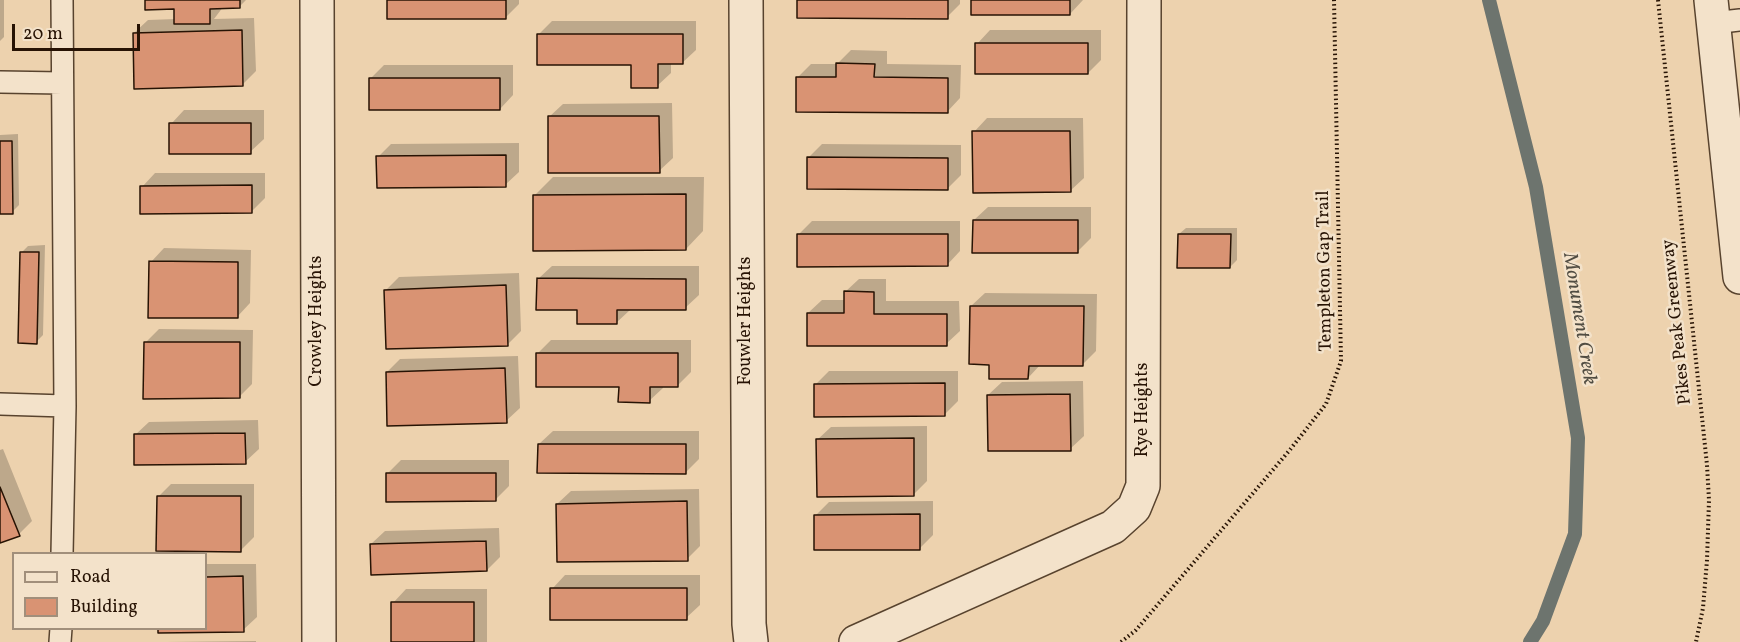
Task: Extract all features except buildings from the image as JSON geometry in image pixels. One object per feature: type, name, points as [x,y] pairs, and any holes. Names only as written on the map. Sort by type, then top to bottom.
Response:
[{"type":"street","name":"Crowley Heights","points":[[317,0],[319,642]]},
{"type":"street","name":"Fouwler Heights","points":[[746,0],[749,624],[751,642]]},
{"type":"street","name":"Rye Heights","points":[[856,642],[1113,526],[1134,508],[1143,486],[1144,0]]},
{"type":"street","points":[[1722,14],[1740,277]]},
{"type":"lane","points":[[62,0],[65,406],[62,552]]},
{"type":"lane","points":[[0,82],[62,83]]},
{"type":"lane","points":[[0,404],[65,406]]},
{"type":"path","name":"Templeton Gap Trail","points":[[1121,642],[1136,630],[1289,451],[1326,404],[1341,362],[1334,0]]},
{"type":"path","name":"Pikes Peak Greenway","points":[[1659,0],[1707,465],[1709,500],[1707,560],[1696,642]]},
{"type":"waterway","name":"Monument Creek","points":[[1489,0],[1536,187],[1578,438],[1575,534],[1543,621],[1530,642]]}]
